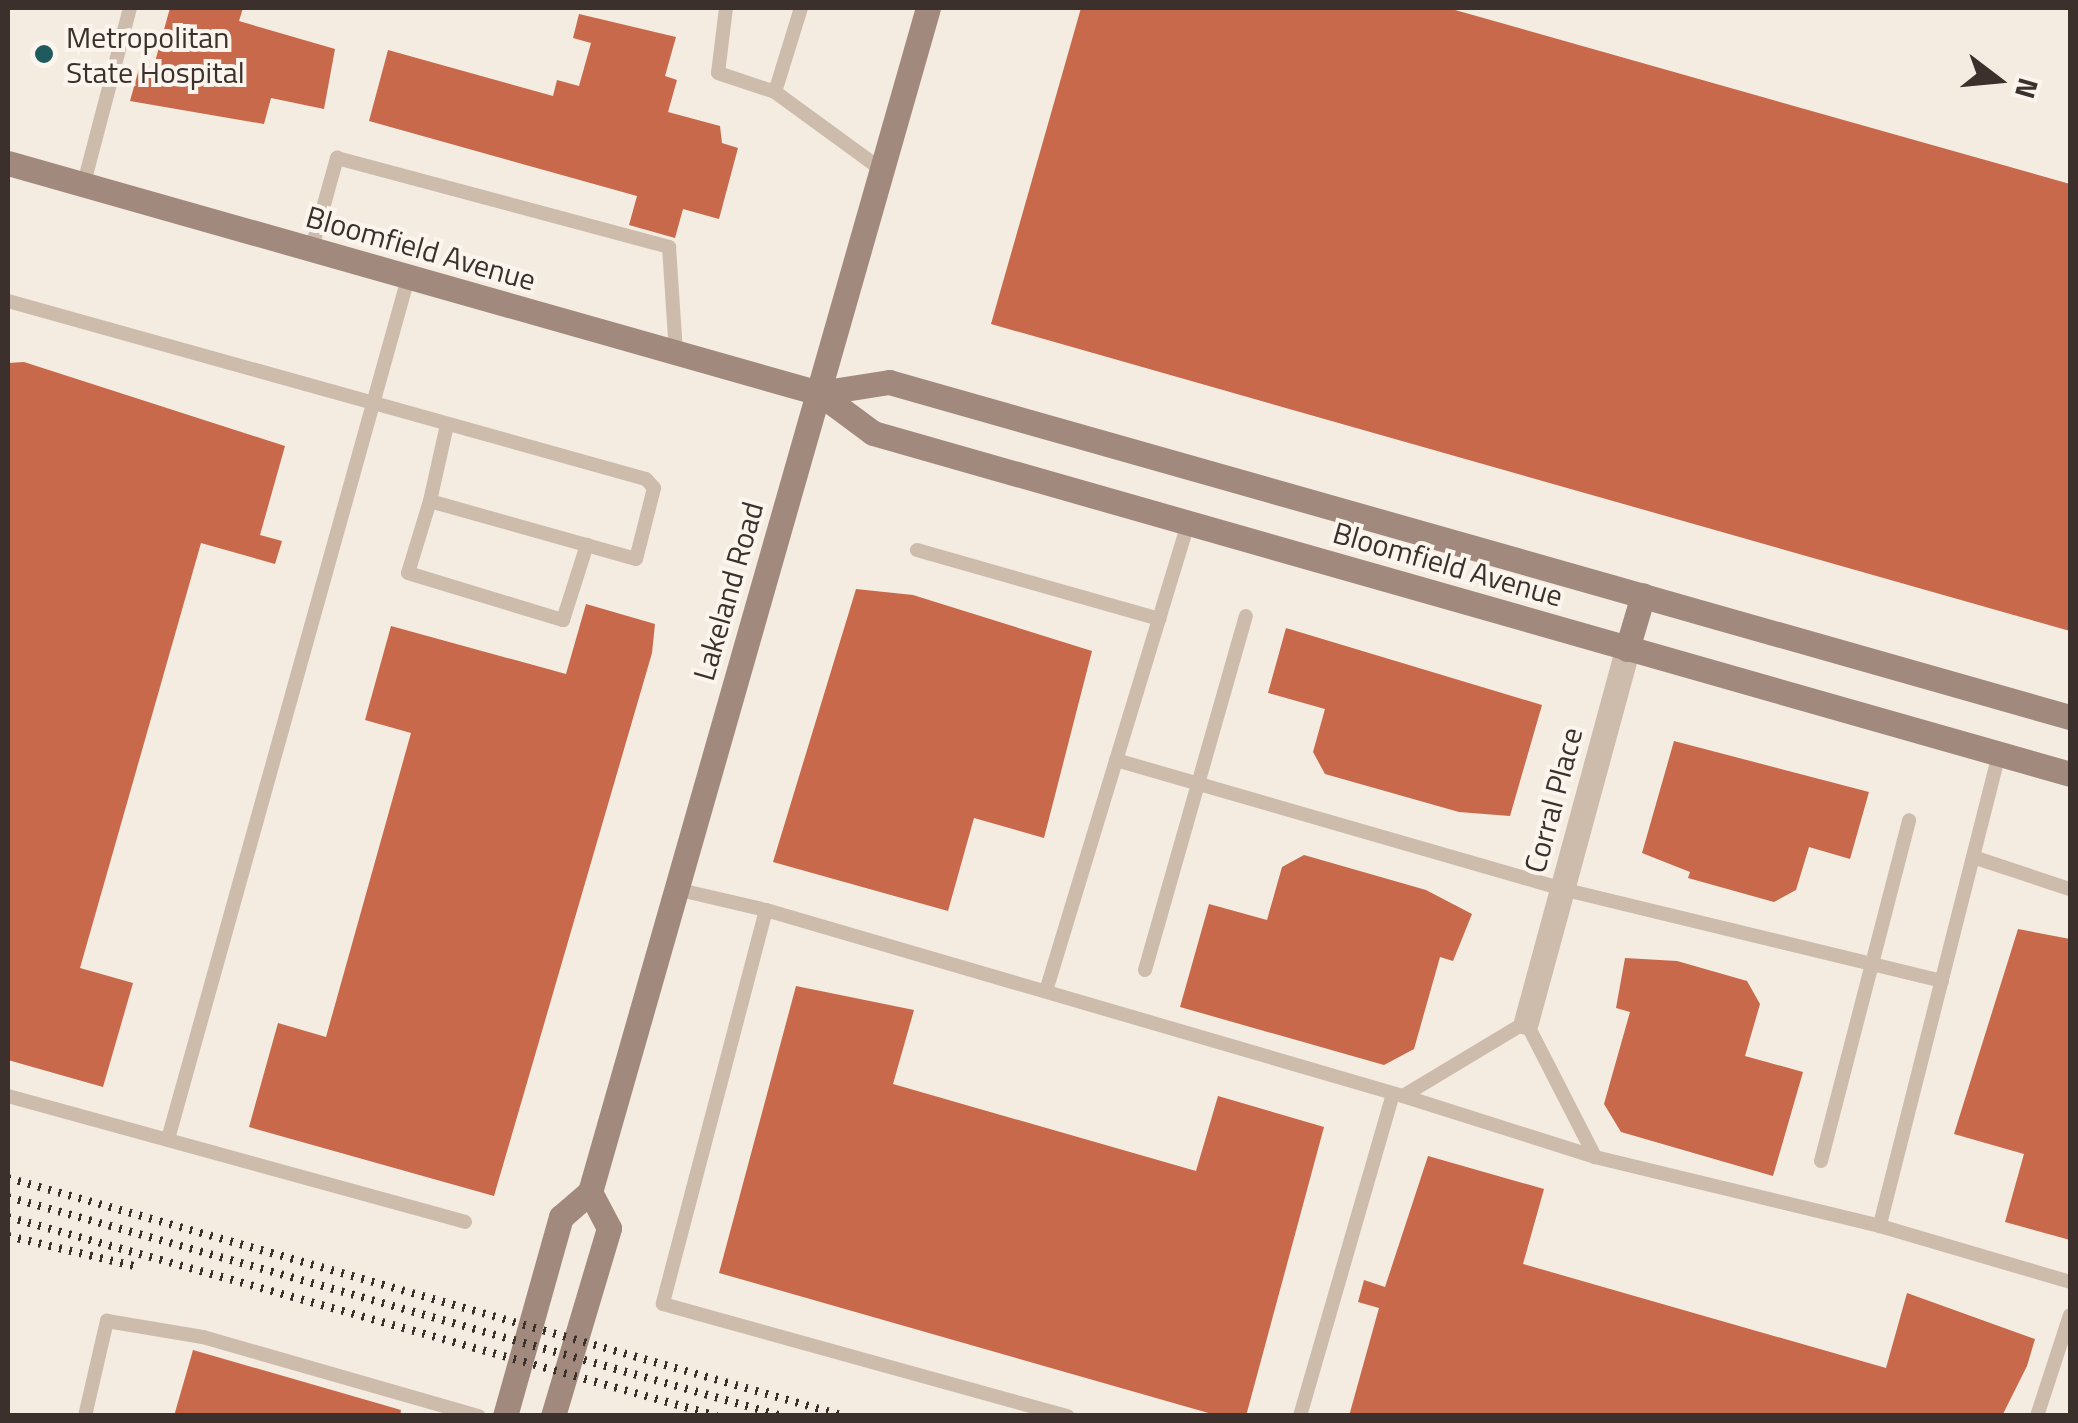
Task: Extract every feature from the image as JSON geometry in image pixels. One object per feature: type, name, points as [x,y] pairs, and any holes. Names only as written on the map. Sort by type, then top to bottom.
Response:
[{"type":"main road","name":"Lakeland Road","points":[[504,1416],[561,1218],[590,1192],[680,890],[928,8]]},
{"type":"main road","name":"Bloomfield Avenue","points":[[8,162],[311,252],[819,392],[873,433],[2070,774]]},
{"type":"main road","name":"Bloomfield Avenue","points":[[819,392],[890,382],[2070,718]]},
{"type":"main road","name":"Corral Place","points":[[1627,649],[1643,595]]},
{"type":"main road","points":[[552,1416],[609,1228],[590,1192]]},
{"type":"street","name":"Corral Place","points":[[1526,1022],[1627,649]]},
{"type":"lane","points":[[84,183],[130,8]]},
{"type":"lane","points":[[726,8],[713,66],[775,92],[882,170]]},
{"type":"lane","points":[[775,92],[801,8]]},
{"type":"lane","points":[[311,252],[337,158],[668,247],[676,353]]},
{"type":"lane","points":[[168,1139],[408,278]]},
{"type":"lane","points":[[8,301],[646,479],[654,488],[636,558],[430,501]]},
{"type":"lane","points":[[448,425],[408,573],[564,620],[587,545]]},
{"type":"lane","points":[[1046,991],[1188,523]]},
{"type":"lane","points":[[917,550],[1159,619]]},
{"type":"lane","points":[[1145,970],[1246,616]]},
{"type":"lane","points":[[1880,1226],[1999,754]]},
{"type":"lane","points":[[1116,760],[1562,889],[1942,981]]},
{"type":"lane","points":[[1821,1162],[1909,820]]},
{"type":"lane","points":[[1973,856],[2070,889]]},
{"type":"lane","points":[[680,890],[766,910],[1046,991],[1596,1157],[1880,1226],[2070,1282]]},
{"type":"lane","points":[[766,910],[662,1304],[1068,1416]]},
{"type":"lane","points":[[1300,1416],[1398,1095],[1526,1022],[1596,1157]]},
{"type":"lane","points":[[8,1096],[466,1222]]},
{"type":"lane","points":[[2037,1416],[2070,1315]]},
{"type":"lane","points":[[85,1416],[107,1322],[203,1337],[456,1413],[478,1416]]},
{"type":"building","points":[[170,8],[243,8],[239,21],[335,49],[324,109],[271,98],[264,124],[130,101],[140,65],[153,69]]},
{"type":"building","points":[[1081,8],[1448,8],[2070,184],[2070,631],[991,324]]},
{"type":"building","points":[[579,14],[676,37],[665,76],[677,80],[668,112],[720,126],[722,143],[738,148],[719,219],[683,209],[675,238],[629,225],[637,196],[369,121],[388,50],[553,96],[557,80],[579,86],[591,43],[573,38]]},
{"type":"building","points":[[24,362],[285,446],[260,535],[282,541],[275,564],[201,543],[80,968],[133,983],[103,1087],[8,1060],[8,363]]},
{"type":"building","points":[[856,589],[913,595],[1092,651],[1044,838],[974,818],[948,911],[773,862]]},
{"type":"building","points":[[586,604],[655,624],[652,653],[494,1196],[249,1127],[278,1023],[326,1037],[411,733],[365,720],[391,626],[566,674]]},
{"type":"building","points":[[1286,628],[1542,705],[1510,816],[1459,812],[1325,774],[1313,752],[1325,709],[1268,693]]},
{"type":"building","points":[[1674,741],[1869,792],[1850,859],[1809,847],[1796,890],[1774,902],[1688,878],[1690,872],[1642,853]]},
{"type":"building","points":[[1304,855],[1426,890],[1472,914],[1453,961],[1440,957],[1414,1049],[1384,1065],[1180,1007],[1209,904],[1267,920],[1282,867]]},
{"type":"building","points":[[2018,929],[2070,939],[2070,1240],[2005,1222],[2024,1154],[1954,1134]]},
{"type":"building","points":[[1625,958],[1677,961],[1747,981],[1760,1004],[1745,1056],[1803,1072],[1773,1176],[1621,1132],[1604,1104],[1630,1012],[1616,1008]]},
{"type":"building","points":[[796,986],[914,1010],[893,1084],[1196,1171],[1218,1096],[1324,1127],[1246,1416],[1219,1416],[719,1273]]},
{"type":"building","points":[[1428,1156],[1544,1189],[1523,1264],[1886,1368],[1907,1293],[2035,1339],[2027,1366],[2002,1416],[1349,1416],[1379,1308],[1358,1302],[1364,1280],[1385,1287]]},
{"type":"building","points":[[193,1350],[401,1410],[400,1416],[174,1416]]},
{"type":"railway","points":[[8,1178],[844,1416]]},
{"type":"railway","points":[[8,1197],[782,1416]]},
{"type":"railway","points":[[8,1217],[717,1416]]},
{"type":"railway","points":[[8,1236],[134,1266]]},
{"type":"place","name":"Metropolitan State Hospital","points":[[44,54]]}]
